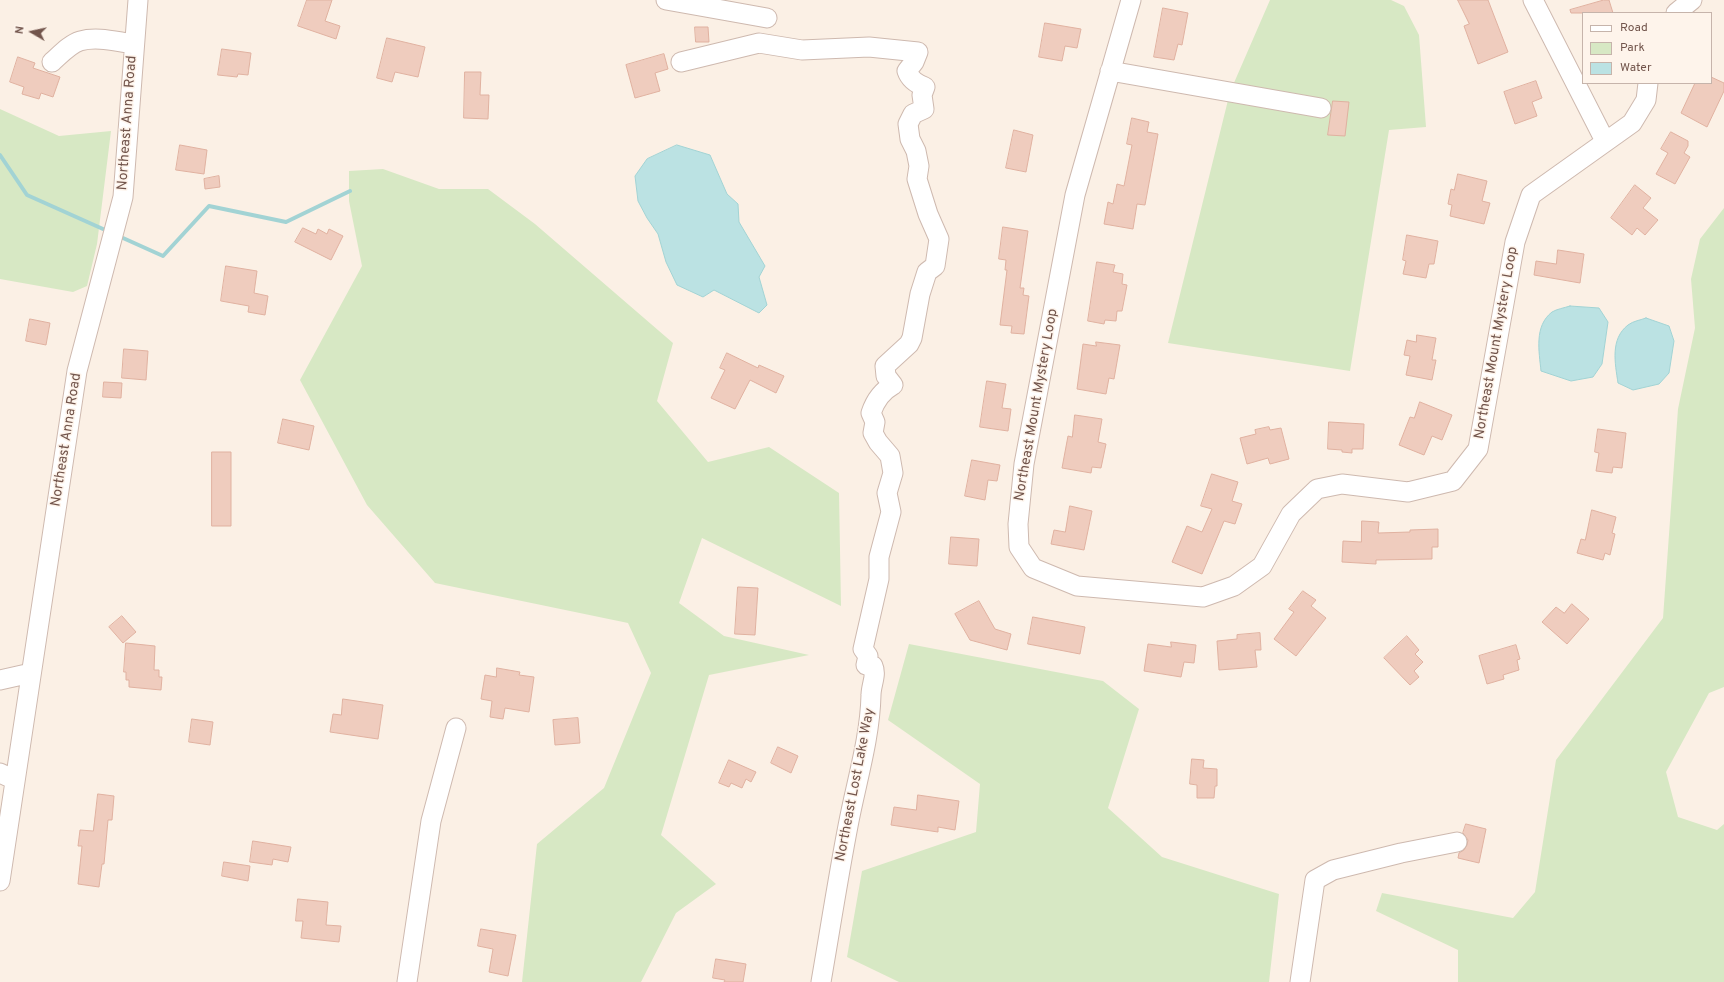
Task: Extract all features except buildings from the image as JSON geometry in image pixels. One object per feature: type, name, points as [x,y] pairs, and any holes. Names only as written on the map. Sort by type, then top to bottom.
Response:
[{"type":"street","name":"Northeast Anna Road","points":[[0,882],[8,776],[31,673],[77,371],[123,197],[138,0]]},
{"type":"street","points":[[666,0],[767,18]]},
{"type":"street","name":"Northeast Mount Mystery Loop","points":[[1131,0],[1110,70],[1076,195],[1024,464],[1018,524],[1019,547],[1033,568],[1078,586],[1203,597],[1234,586],[1262,566],[1291,514],[1317,489],[1342,484],[1408,492],[1453,481],[1478,449],[1515,242],[1532,195],[1632,123],[1646,100],[1648,84]]},
{"type":"street","points":[[1532,0],[1605,141]]},
{"type":"street","points":[[1677,12],[1692,0]]},
{"type":"street","points":[[52,62],[80,41],[101,39],[134,44]]},
{"type":"street","name":"Northeast Lost Lake Way","points":[[681,62],[759,43],[802,50],[869,47],[918,52],[914,62],[906,71],[909,77],[918,84],[926,87],[922,95],[924,109],[913,114],[908,124],[910,139],[916,151],[919,166],[916,179],[928,214],[939,239],[934,266],[928,272],[920,294],[912,338],[909,344],[885,366],[886,376],[893,385],[883,391],[874,404],[871,413],[875,422],[873,433],[878,442],[890,456],[893,473],[887,493],[891,512],[879,556],[879,579],[863,649],[868,656],[866,664],[873,666],[875,671],[871,695],[872,706],[866,744],[847,827],[820,982]]},
{"type":"street","points":[[1110,70],[1321,108]]},
{"type":"street","points":[[0,680],[31,673]]},
{"type":"street","points":[[407,982],[431,821],[456,728]]},
{"type":"street","points":[[1300,982],[1315,880],[1333,870],[1400,853],[1457,842]]},
{"type":"green space","points":[[1270,0],[1391,0],[1404,6],[1419,35],[1426,127],[1389,130],[1350,371],[1168,343],[1230,92]]},
{"type":"green space","points":[[0,109],[59,136],[111,131],[97,244],[87,286],[73,292],[0,279]]},
{"type":"green space","points":[[383,169],[439,189],[488,189],[535,224],[673,343],[657,401],[708,462],[769,447],[839,493],[841,606],[702,538],[679,603],[724,636],[809,655],[709,675],[661,835],[716,884],[676,913],[641,982],[522,982],[537,844],[604,788],[651,673],[628,623],[435,583],[367,505],[300,380],[362,266],[349,201],[349,171]]},
{"type":"green space","points":[[1724,208],[1724,687],[1709,693],[1666,772],[1678,817],[1717,830],[1724,824],[1724,982],[1458,982],[1458,950],[1376,911],[1382,893],[1513,918],[1535,892],[1556,760],[1663,618],[1678,409],[1695,328],[1691,279],[1700,239]]},
{"type":"green space","points":[[909,644],[1103,681],[1139,709],[1108,808],[1162,857],[1279,894],[1269,982],[899,982],[847,957],[862,871],[976,832],[980,784],[888,720]]},
{"type":"water","points":[[677,145],[710,155],[727,194],[738,204],[739,222],[765,266],[759,277],[767,305],[759,313],[714,290],[703,297],[677,285],[666,262],[658,234],[638,201],[635,176],[647,159]]},
{"type":"water","points":[[1570,306],[1599,308],[1608,322],[1602,364],[1593,377],[1571,381],[1541,371],[1539,347],[1540,332],[1542,324],[1546,318],[1554,311]]},
{"type":"water","points":[[1646,318],[1669,326],[1674,341],[1669,373],[1659,384],[1633,390],[1618,383],[1615,360],[1616,344],[1618,337],[1628,325]]},
{"type":"waterway","points":[[0,155],[27,195],[103,229]]},
{"type":"waterway","points":[[123,238],[163,256],[209,206],[286,222],[350,191]]}]
